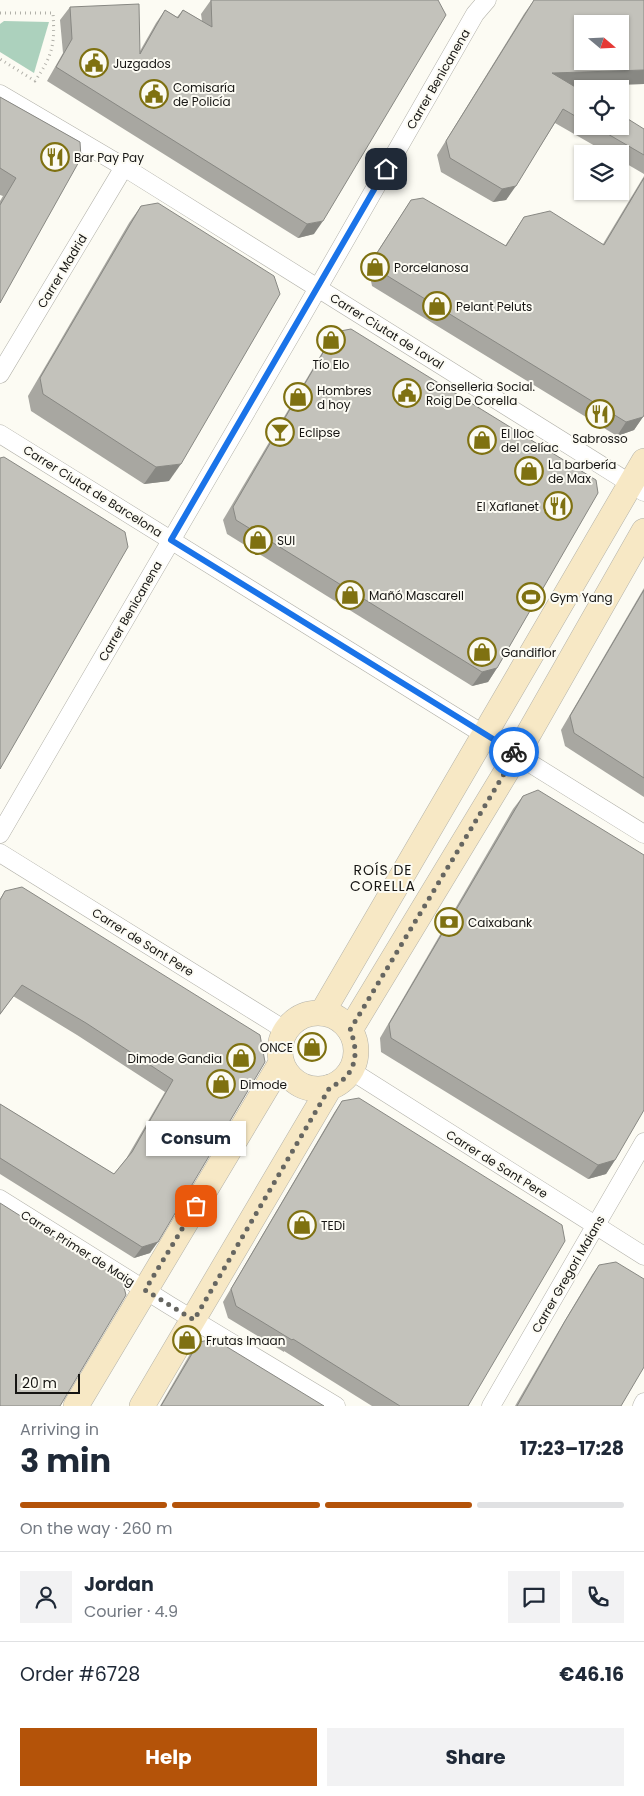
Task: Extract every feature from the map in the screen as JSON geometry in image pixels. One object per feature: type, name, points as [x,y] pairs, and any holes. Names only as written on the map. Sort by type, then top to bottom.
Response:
[{"type":"street","name":"Carrer Benicanena","points":[[0,834],[318,288],[472,7],[487,0]]},
{"type":"street","name":"Carrer Ciutat de Laval","points":[[0,94],[124,167],[638,487]]},
{"type":"street","name":"Carrer Madrid","points":[[0,374],[124,167]]},
{"type":"street","name":"Carrer Ciutat de Barcelona","points":[[0,434],[644,834]]},
{"type":"street","points":[[322,1013],[485,735],[638,487],[644,461]]},
{"type":"street","points":[[350,1030],[516,754],[644,531]]},
{"type":"street","name":"Carrer de Sant Pere","points":[[0,853],[285,1030]]},
{"type":"street","points":[[322,1013],[341,1021],[350,1030],[355,1041],[356,1054],[353,1066],[346,1077],[330,1087],[312,1090],[299,1085],[290,1078],[281,1063],[279,1055],[280,1042],[285,1030],[294,1021],[305,1015],[322,1013]]},
{"type":"street","points":[[76,1406],[281,1063]]},
{"type":"street","name":"Carrer de Sant Pere","points":[[350,1070],[644,1256]]},
{"type":"street","points":[[142,1406],[330,1087]]},
{"type":"street","name":"Carrer Gregori Maians","points":[[491,1406],[644,1142]]},
{"type":"street","name":"Carrer Primer de Maig","points":[[0,1199],[336,1406]]},
{"type":"street","points":[[642,1406],[644,1402]]},
{"type":"path","points":[[0,13],[54,13],[55,38],[48,62],[35,81],[0,59]]},
{"type":"green space","points":[[4,21],[49,22],[34,73],[0,52],[0,24]]},
{"type":"building","points":[[211,0],[438,0],[446,15],[323,221],[307,224],[56,67],[72,39],[70,7],[139,4],[140,54],[165,10],[178,18],[183,10],[212,27]]},
{"type":"building","points":[[534,0],[644,0],[644,70],[552,73],[574,86],[574,115],[563,109],[516,186],[502,189],[450,158],[446,141]]},
{"type":"building","points":[[0,97],[80,142],[81,158],[0,303],[0,205],[16,178],[0,168]]},
{"type":"building","points":[[629,120],[644,129],[644,155],[610,135],[629,135]]},
{"type":"building","points":[[644,178],[643,417],[626,422],[381,272],[377,253],[411,200],[423,198],[506,246],[524,217],[550,211],[604,245]]},
{"type":"building","points":[[158,203],[274,276],[280,294],[181,464],[156,467],[43,394],[40,378],[141,206]]},
{"type":"building","points":[[351,329],[596,480],[598,493],[497,668],[482,672],[236,520],[233,507],[335,332]]},
{"type":"building","points":[[4,457],[125,532],[128,547],[0,769],[0,458]]},
{"type":"building","points":[[644,590],[644,778],[574,733],[570,716]]},
{"type":"building","points":[[538,790],[644,855],[644,1110],[615,1160],[598,1165],[391,1038],[389,1024],[523,796]]},
{"type":"building","points":[[22,887],[260,1035],[265,1062],[158,1242],[142,1247],[0,1158],[0,1104],[114,1174],[132,1152],[173,1080],[86,1023],[22,985],[0,1014],[0,900],[5,891]]},
{"type":"building","points":[[359,1098],[562,1225],[565,1241],[468,1406],[400,1406],[236,1306],[231,1289],[342,1101]]},
{"type":"building","points":[[0,1203],[122,1280],[126,1295],[60,1406],[0,1406]]},
{"type":"building","points":[[616,1262],[644,1279],[644,1367],[621,1406],[517,1406],[599,1265]]},
{"type":"building","points":[[214,1339],[324,1406],[161,1406],[199,1342]]},
{"type":"way so far","points":[[196,1206],[145,1290],[194,1320],[330,1087],[346,1077],[353,1066],[356,1054],[355,1041],[350,1030],[516,754],[514,752]]},
{"type":"place","name":"Juzgados","points":[[94,63]]},
{"type":"place","name":"Comisaría de Policía","points":[[154,94]]},
{"type":"place","name":"Bar Pay Pay","points":[[55,157]]},
{"type":"place","name":"Porcelanosa","points":[[375,267]]},
{"type":"place","name":"Pelant Peluts","points":[[437,306]]},
{"type":"place","name":"Tío Elo","points":[[331,340]]},
{"type":"place","name":"Conselleria Social. Roig De Corella","points":[[407,393]]},
{"type":"place","name":"Hombres d hoy","points":[[298,397]]},
{"type":"place","name":"Sabrosso","points":[[600,414]]},
{"type":"place","name":"Eclipse","points":[[280,432]]},
{"type":"place","name":"El lloc del celíac","points":[[482,440]]},
{"type":"place","name":"La barbería de Max","points":[[529,471]]},
{"type":"place","name":"El Xaflanet","points":[[558,506]]},
{"type":"place","name":"SUI","points":[[258,540]]},
{"type":"place","name":"Mañó Mascarell","points":[[350,595]]},
{"type":"place","name":"Gym Yang","points":[[531,597]]},
{"type":"place","name":"Gandiflor","points":[[482,652]]},
{"type":"place","name":"Caixabank","points":[[449,922]]},
{"type":"place","name":"ONCE","points":[[312,1047]]},
{"type":"place","name":"Dimode Gandia","points":[[241,1058]]},
{"type":"place","name":"Dimode","points":[[221,1084]]},
{"type":"place","name":"Consum","points":[[196,1206]]},
{"type":"place","name":"TEDi","points":[[302,1225]]},
{"type":"place","name":"Frutas Imaan","points":[[187,1340]]},
{"type":"district","name":"ROÍS DE CORELLA","points":[[383,878]]},
{"type":"route","points":[[386,169],[171,540],[514,752]]}]
